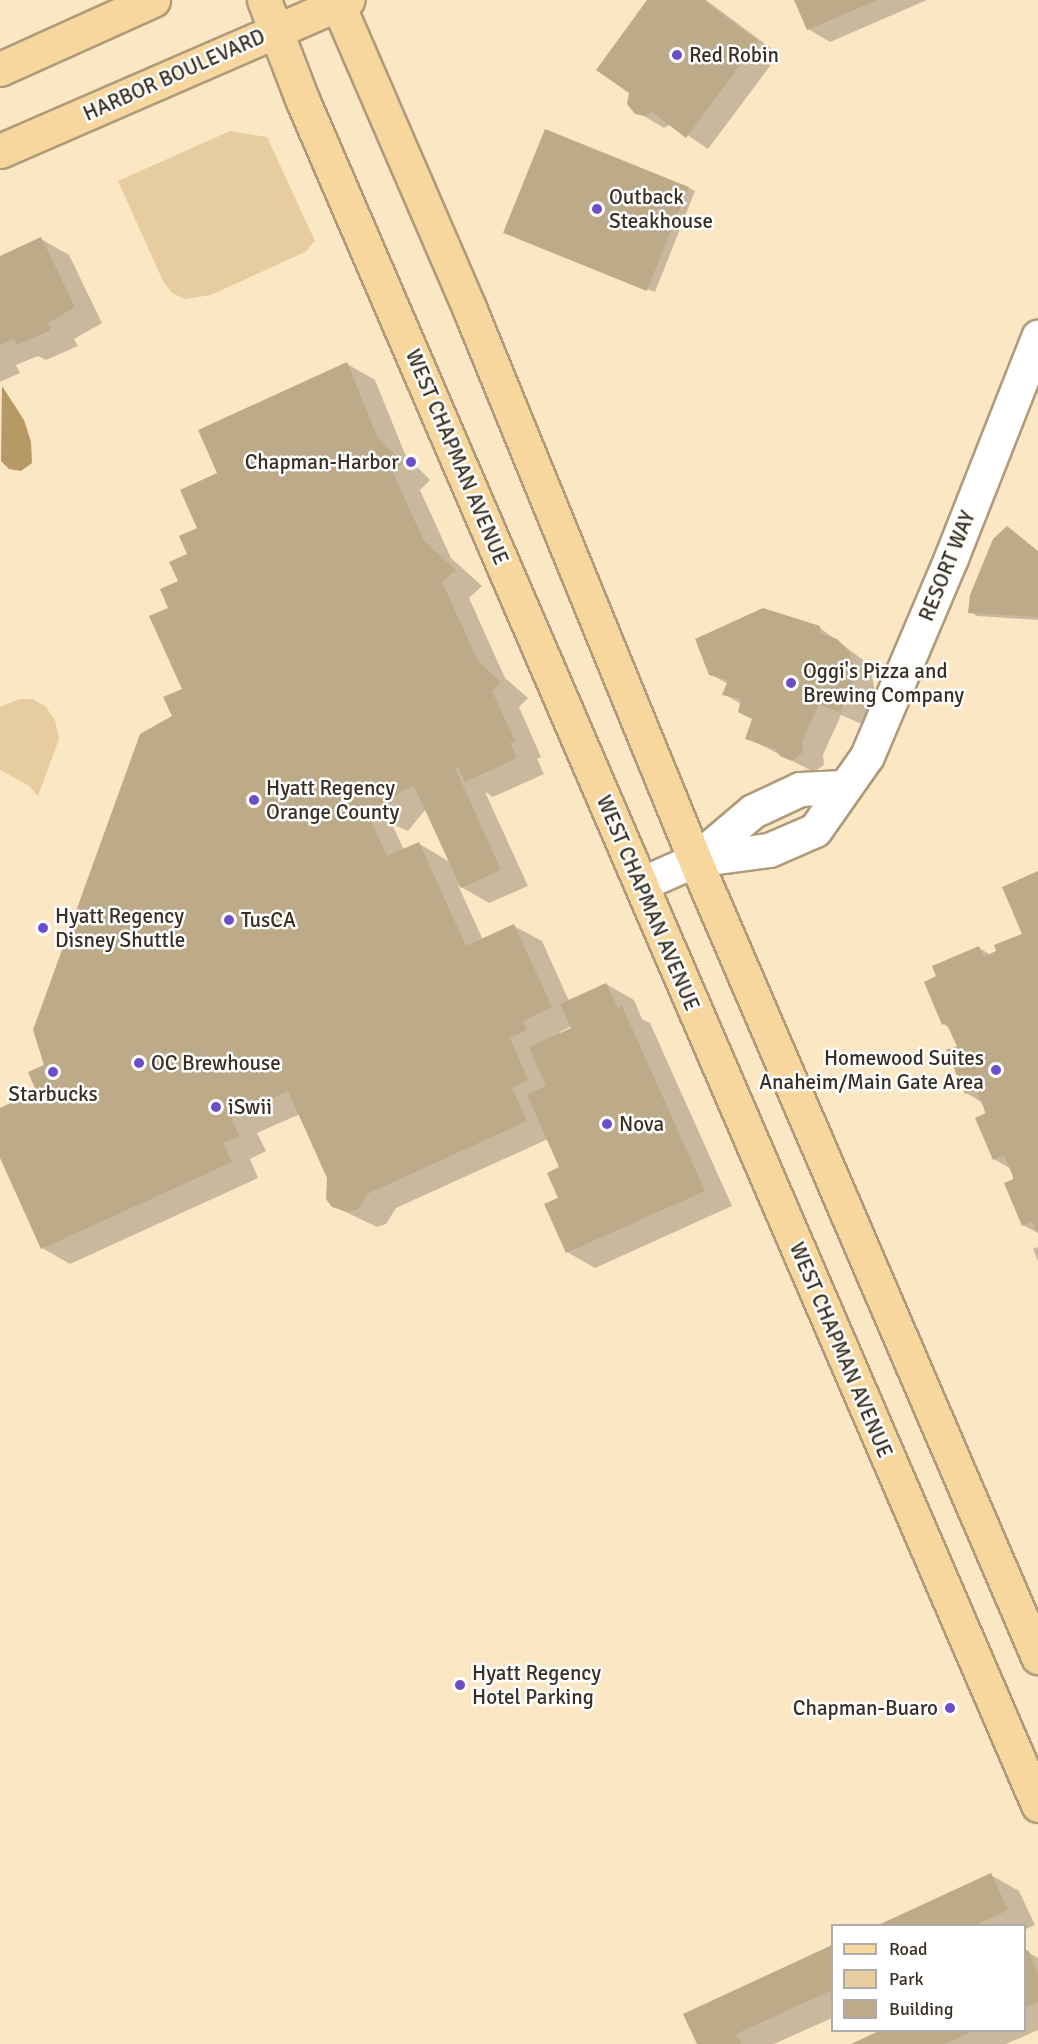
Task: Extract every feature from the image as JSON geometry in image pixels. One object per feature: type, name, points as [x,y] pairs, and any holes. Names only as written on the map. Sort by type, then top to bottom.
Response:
[{"type":"main road","points":[[0,69],[153,0]]},
{"type":"main road","name":"WEST CHAPMAN AVENUE","points":[[264,0],[641,884],[1038,1805]]},
{"type":"main road","points":[[341,1],[695,860],[1038,1656]]},
{"type":"main road","name":"HARBOR BOULEVARD","points":[[0,150],[341,1]]},
{"type":"street","name":"RESORT WAY","points":[[695,860],[769,850],[815,830],[843,787],[867,756],[1038,336]]},
{"type":"street","name":"RESORT WAY","points":[[641,884],[695,860],[753,811],[800,789],[843,787]]},
{"type":"green space","points":[[230,131],[267,137],[315,241],[305,252],[211,295],[185,299],[172,293],[163,281],[118,181]]},
{"type":"green space","points":[[20,699],[33,699],[46,707],[55,720],[59,739],[38,796],[28,785],[0,770],[0,707]]},
{"type":"shaded area","points":[[2,386],[24,420],[31,442],[32,463],[21,471],[9,469],[1,461]]},
{"type":"building","name":"Red Robin","points":[[647,0],[703,0],[758,41],[686,138],[652,112],[645,116],[635,114],[627,104],[629,93],[596,70]]},
{"type":"building","points":[[794,0],[878,0],[807,30]]},
{"type":"building","name":"Outback Steakhouse","points":[[545,129],[689,187],[647,291],[503,233]]},
{"type":"building","points":[[41,237],[75,307],[48,323],[51,330],[17,345],[14,339],[0,345],[0,256]]},
{"type":"building","name":"Hyatt Regency Orange County","points":[[347,362],[377,437],[403,463],[393,473],[424,541],[456,570],[442,582],[478,661],[501,682],[492,691],[515,741],[510,743],[517,758],[465,782],[458,767],[455,768],[501,870],[461,888],[414,786],[399,793],[379,816],[369,807],[365,809],[387,856],[419,842],[466,946],[514,924],[552,1007],[523,1021],[527,1030],[510,1038],[528,1080],[512,1088],[527,1121],[369,1193],[358,1209],[348,1212],[332,1207],[326,1199],[327,1178],[288,1091],[231,1117],[239,1136],[223,1143],[232,1162],[41,1249],[0,1158],[0,1108],[36,1091],[28,1072],[44,1065],[33,1030],[140,734],[172,716],[163,697],[182,689],[149,616],[168,608],[160,589],[178,581],[169,562],[187,554],[179,536],[197,528],[180,490],[217,473],[198,430]]},
{"type":"building","points":[[1007,526],[1038,551],[1038,617],[968,613],[970,595],[993,539]]},
{"type":"building","name":"Oggi's Pizza and Brewing Company","points":[[763,608],[820,626],[821,634],[837,639],[849,651],[856,676],[840,713],[819,704],[802,742],[803,752],[792,761],[780,756],[775,749],[745,739],[752,719],[738,712],[741,699],[722,695],[728,680],[709,675],[695,639]]},
{"type":"building","name":"Homewood Suites Anaheim/Main Gate Area","points":[[1038,871],[1038,1234],[1032,1221],[1022,1226],[1004,1183],[1014,1179],[1004,1155],[993,1160],[975,1118],[986,1113],[976,1090],[965,1094],[946,1050],[957,1046],[946,1023],[942,1025],[924,982],[936,976],[932,966],[979,946],[983,957],[996,951],[994,945],[1022,934],[1002,887]]},
{"type":"building","name":"Nova","points":[[606,983],[618,1008],[622,1006],[705,1191],[566,1253],[544,1204],[558,1198],[547,1173],[559,1167],[527,1095],[546,1086],[529,1047],[571,1028],[560,1004]]},
{"type":"building","points":[[991,1873],[1008,1910],[977,1924],[880,1924]]},
{"type":"building","points":[[831,1945],[831,1990],[736,2034],[741,2044],[697,2044],[683,2014]]},
{"type":"building","points":[[1028,1950],[1038,1973],[1038,2002],[1026,2007],[1026,1951]]},
{"type":"building","points":[[877,2032],[971,2032],[945,2044],[851,2044]]},
{"type":"place","name":"Red Robin","points":[[677,55]]},
{"type":"place","name":"Outback Steakhouse","points":[[597,209]]},
{"type":"place","name":"Chapman-Harbor","points":[[411,462]]},
{"type":"place","name":"Oggi's Pizza and Brewing Company","points":[[791,683]]},
{"type":"place","name":"Hyatt Regency Orange County","points":[[254,800]]},
{"type":"place","name":"TusCA","points":[[229,920]]},
{"type":"place","name":"Hyatt Regency Disney Shuttle","points":[[43,928]]},
{"type":"place","name":"OC Brewhouse","points":[[139,1063]]},
{"type":"place","name":"Homewood Suites Anaheim/Main Gate Area","points":[[996,1070]]},
{"type":"place","name":"Starbucks","points":[[53,1072]]},
{"type":"place","name":"iSwii","points":[[216,1107]]},
{"type":"place","name":"Nova","points":[[607,1124]]},
{"type":"place","name":"Hyatt Regency Hotel Parking","points":[[460,1685]]},
{"type":"place","name":"Chapman-Buaro","points":[[950,1708]]}]
